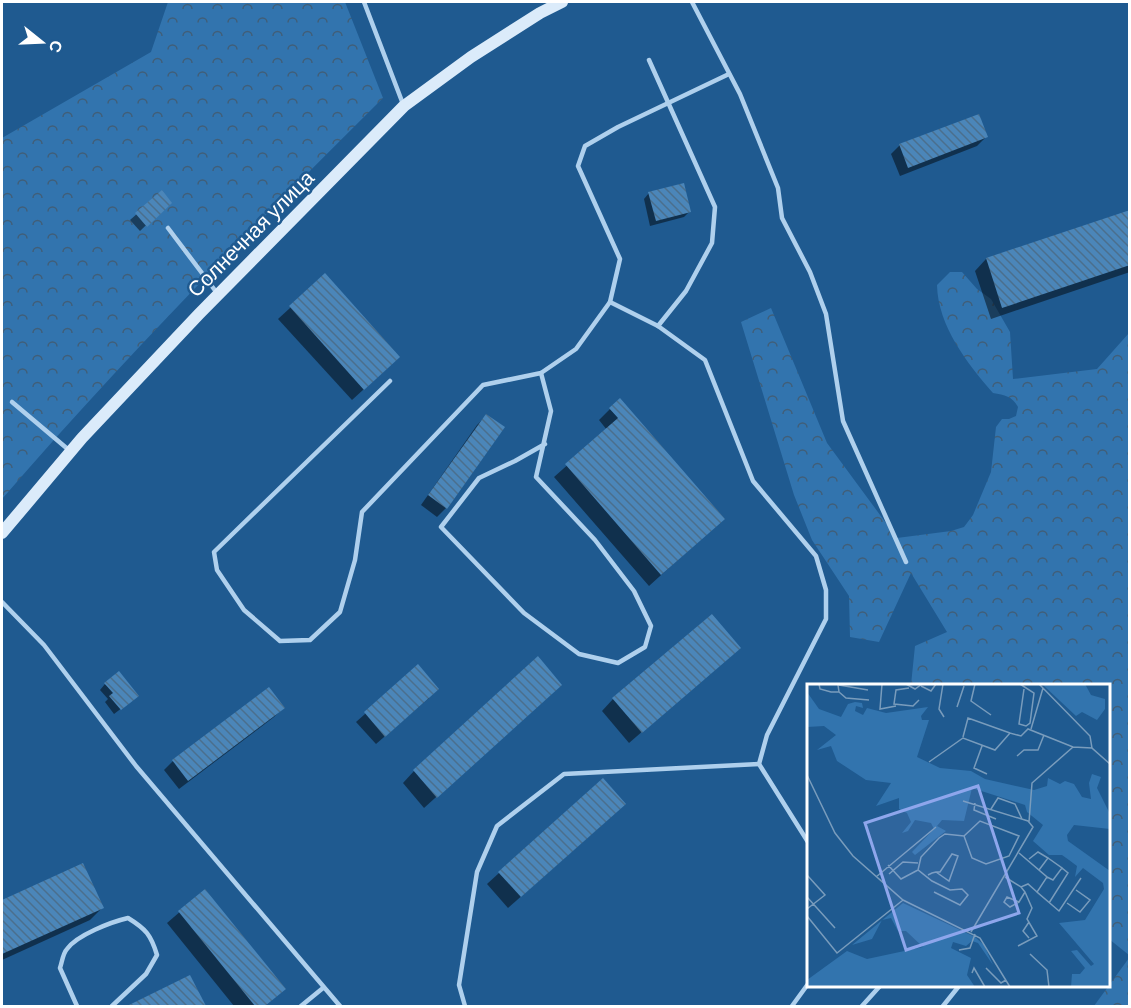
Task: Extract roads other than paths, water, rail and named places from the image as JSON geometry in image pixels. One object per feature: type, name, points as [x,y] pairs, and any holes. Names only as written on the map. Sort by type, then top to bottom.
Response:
[{"type":"street","name":"Солнечная улица","points":[[2,533],[70,451],[218,295],[404,106],[471,57],[562,2]]},
{"type":"lane","points":[[364,2],[404,106]]},
{"type":"lane","points":[[692,2],[740,94],[778,188],[782,218],[810,272],[826,314],[843,421],[906,562]]},
{"type":"lane","points":[[649,60],[715,207],[712,243],[686,291],[658,326]]},
{"type":"lane","points":[[390,381],[214,552],[217,570],[244,610],[280,641],[310,640],[340,612],[356,560],[362,512],[483,385],[541,373],[576,349],[610,302],[620,259],[578,166],[585,146],[618,127],[729,74]]},
{"type":"lane","points":[[168,228],[218,295]]},
{"type":"lane","points":[[610,302],[658,326],[705,360],[753,481],[816,556],[826,590],[826,619],[767,735],[759,764],[807,840]]},
{"type":"lane","points":[[541,373],[551,411],[545,444],[536,477],[595,540],[634,591],[651,626],[645,647],[618,663],[579,654],[524,613],[441,527],[479,477],[545,444]]},
{"type":"lane","points":[[12,402],[70,451]]},
{"type":"lane","points":[[2,602],[44,645],[136,766],[340,1006]]},
{"type":"lane","points":[[465,1006],[459,985],[477,872],[497,826],[564,774],[759,764]]},
{"type":"lane","points":[[77,1006],[60,968],[66,949],[101,927],[129,918],[144,928],[153,942],[157,955],[146,974],[112,1006]]},
{"type":"lane","points":[[792,1006],[807,985]]},
{"type":"lane","points":[[862,1006],[879,987]]},
{"type":"lane","points":[[943,1006],[958,987]]},
{"type":"lane","points":[[301,1006],[323,988]]}]
